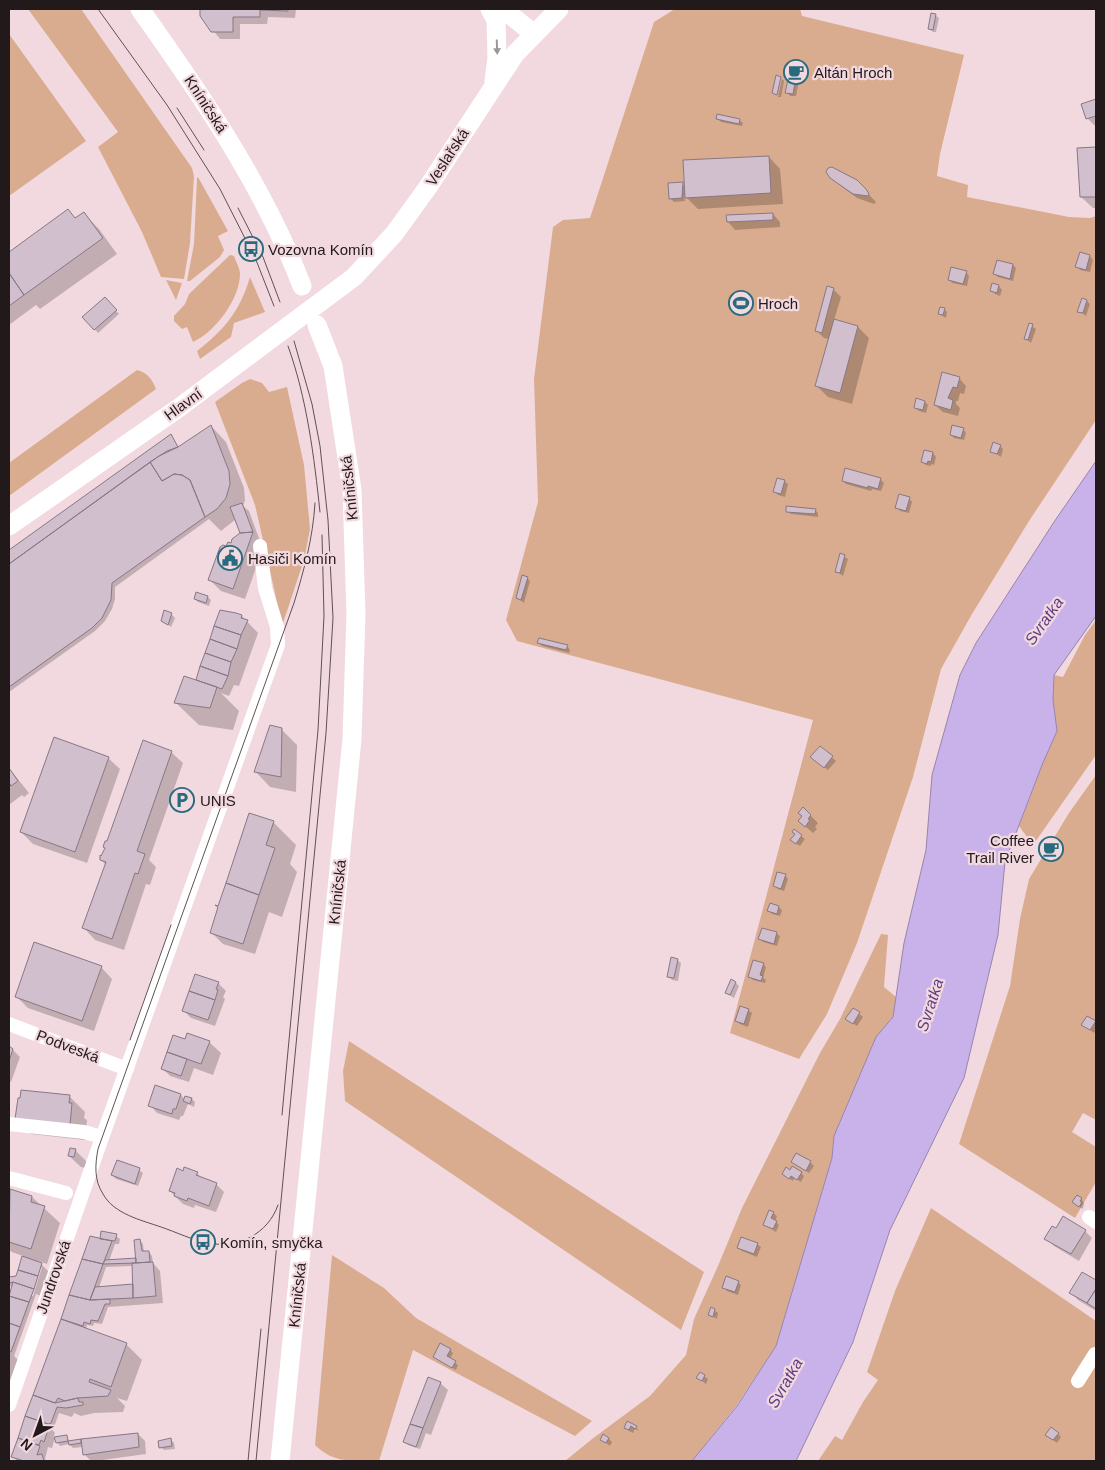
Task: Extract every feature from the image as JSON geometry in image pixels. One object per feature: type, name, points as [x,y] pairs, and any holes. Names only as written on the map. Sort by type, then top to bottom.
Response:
[{"type":"main road","name":"Kníničská","points":[[140,9],[232,144],[289,253],[302,286]]},
{"type":"main road","points":[[490,9],[496,20],[497,58],[494,86]]},
{"type":"main road","points":[[503,9],[534,34]]},
{"type":"main road","name":"Veslařská","points":[[354,277],[394,234],[428,187],[515,54],[558,9]]},
{"type":"main road","name":"Hlavní","points":[[9,526],[166,417],[354,277]]},
{"type":"main road","name":"Kníničská","points":[[280,1461],[352,729],[356,613],[352,490],[333,366],[317,324]]},
{"type":"street","name":"Jundrovská","points":[[9,1405],[100,1143],[278,645],[277,627],[266,588],[260,546]]},
{"type":"street","name":"Podveská","points":[[9,1024],[127,1069]]},
{"type":"street","points":[[9,1124],[84,1132],[100,1143]]},
{"type":"street","points":[[9,1178],[66,1193]]},
{"type":"street","points":[[1078,1381],[1095,1354]]},
{"type":"shaded area","points":[[28,9],[81,9],[192,168],[194,176],[190,243],[184,279],[161,277],[142,232],[98,147],[118,132]]},
{"type":"shaded area","name":"Hroch","points":[[675,9],[800,9],[802,16],[964,55],[940,154],[937,176],[968,185],[967,197],[1069,217],[1090,218],[1096,216],[1096,420],[1029,521],[941,669],[913,777],[857,943],[827,1014],[799,1059],[730,1033],[813,720],[517,641],[506,620],[538,502],[534,379],[553,227],[563,220],[590,218],[654,22]]},
{"type":"shaded area","points":[[9,34],[86,141],[9,196]]},
{"type":"shaded area","points":[[198,177],[228,231],[218,236],[224,250],[220,257],[190,281],[187,281],[194,244]]},
{"type":"shaded area","points":[[230,255],[234,256],[240,272],[236,294],[218,323],[210,331],[193,342],[187,327],[182,329],[174,321],[174,316],[185,304],[189,294]]},
{"type":"shaded area","points":[[250,277],[265,312],[234,323],[231,337],[200,359],[197,351],[216,335],[236,310]]},
{"type":"shaded area","points":[[166,280],[182,283],[176,300]]},
{"type":"shaded area","points":[[137,370],[149,377],[156,389],[9,496],[9,463]]},
{"type":"shaded area","points":[[250,379],[262,383],[269,392],[287,387],[304,465],[310,529],[304,560],[283,623],[255,505],[215,402]]},
{"type":"shaded area","points":[[1096,620],[1096,755],[1033,845],[1019,826],[1057,731],[1053,700],[1054,675],[1063,677],[1085,635]]},
{"type":"shaded area","points":[[1096,775],[1096,1120],[1083,1113],[1072,1132],[1096,1147],[1096,1182],[1075,1218],[959,1144],[1010,986],[1020,919],[1029,879],[1069,813]]},
{"type":"shaded area","points":[[881,934],[888,935],[884,987],[896,997],[893,1017],[876,1037],[834,1136],[832,1158],[776,1346],[736,1406],[692,1461],[565,1461],[650,1396],[686,1355],[694,1319],[742,1208],[820,1053],[840,1019]]},
{"type":"shaded area","points":[[349,1041],[704,1272],[681,1330],[345,1101],[343,1071]]},
{"type":"shaded area","points":[[931,1208],[1096,1321],[1096,1461],[818,1461],[835,1436],[842,1440],[863,1402],[878,1380],[867,1372],[895,1291]]},
{"type":"shaded area","points":[[332,1255],[384,1288],[416,1318],[592,1421],[575,1436],[413,1350],[379,1461],[345,1460],[330,1456],[322,1451],[315,1445]]},
{"type":"water","name":"Svratka","points":[[1096,461],[1096,616],[1054,675],[1053,700],[1057,731],[1005,862],[998,935],[964,1078],[890,1230],[853,1342],[796,1461],[692,1461],[737,1406],[776,1346],[832,1158],[834,1136],[876,1037],[893,1017],[904,943],[926,850],[932,775],[960,675],[976,643]]},
{"type":"building","points":[[200,9],[288,9],[288,11],[260,10],[260,17],[233,17],[233,32],[211,32],[200,16]]},
{"type":"building","points":[[931,13],[936,14],[933,30],[928,29]]},
{"type":"building","points":[[791,65],[798,66],[796,77],[789,75]]},
{"type":"building","points":[[776,75],[781,77],[777,95],[772,93]]},
{"type":"building","points":[[789,75],[796,77],[793,94],[785,93]]},
{"type":"building","points":[[1096,99],[1096,116],[1086,119],[1081,104]]},
{"type":"building","points":[[717,114],[740,119],[739,124],[716,119]]},
{"type":"building","points":[[1096,147],[1096,197],[1080,197],[1077,148]]},
{"type":"building","points":[[769,156],[771,193],[685,198],[683,160]]},
{"type":"building","points":[[832,167],[857,180],[866,189],[869,194],[868,196],[853,194],[830,178],[826,172],[828,168]]},
{"type":"building","points":[[683,182],[682,198],[669,199],[668,183]]},
{"type":"building","points":[[68,209],[75,218],[84,212],[103,238],[24,295],[9,273],[9,252]]},
{"type":"building","points":[[773,213],[773,220],[727,222],[726,215]]},
{"type":"building","points":[[1080,252],[1090,255],[1086,270],[1075,267]]},
{"type":"building","points":[[997,260],[1013,264],[1010,279],[993,274]]},
{"type":"building","points":[[951,267],[967,271],[963,284],[948,280]]},
{"type":"building","points":[[9,273],[24,295],[9,306]]},
{"type":"building","points":[[992,283],[999,285],[997,293],[990,291]]},
{"type":"building","points":[[827,286],[834,288],[822,333],[815,331]]},
{"type":"building","points":[[105,297],[117,310],[94,330],[82,317]]},
{"type":"building","points":[[1082,298],[1087,300],[1083,313],[1077,312]]},
{"type":"building","points":[[940,307],[945,308],[943,315],[938,314]]},
{"type":"building","points":[[834,319],[858,326],[840,393],[815,386]]},
{"type":"building","points":[[1029,323],[1033,324],[1028,340],[1024,339]]},
{"type":"building","points":[[942,372],[960,377],[957,388],[953,387],[948,398],[953,400],[951,410],[934,405]]},
{"type":"building","points":[[916,398],[925,401],[923,410],[914,408]]},
{"type":"building","points":[[211,425],[229,471],[230,484],[226,498],[217,509],[205,517],[190,480],[182,475],[174,474],[162,481],[150,462],[167,451],[178,447]]},
{"type":"building","points":[[952,425],[964,428],[961,438],[950,435]]},
{"type":"building","points":[[171,434],[178,447],[159,456],[9,564],[9,550]]},
{"type":"building","points":[[993,442],[1001,445],[997,454],[990,452]]},
{"type":"building","points":[[924,450],[933,452],[931,462],[928,461],[927,464],[921,462]]},
{"type":"building","points":[[150,462],[162,481],[174,474],[182,475],[190,480],[205,517],[112,583],[111,600],[102,618],[92,628],[9,687],[9,564]]},
{"type":"building","points":[[845,468],[881,478],[878,489],[842,481]]},
{"type":"building","points":[[777,478],[785,480],[781,494],[773,492]]},
{"type":"building","points":[[899,494],[910,497],[906,511],[895,508]]},
{"type":"building","points":[[242,503],[253,532],[240,533],[230,507]]},
{"type":"building","points":[[786,506],[816,509],[815,514],[786,512]]},
{"type":"building","name":"Hasiči Komín","points":[[253,532],[233,589],[208,580],[220,547],[226,546],[228,542],[231,543],[232,539],[240,533]]},
{"type":"building","points":[[840,553],[845,555],[840,573],[835,572]]},
{"type":"building","points":[[522,575],[528,577],[521,600],[516,598]]},
{"type":"building","points":[[196,592],[208,596],[206,603],[194,599]]},
{"type":"building","points":[[164,610],[172,613],[168,625],[161,621]]},
{"type":"building","points":[[220,610],[242,615],[241,618],[248,620],[241,635],[214,626]]},
{"type":"building","points":[[214,626],[241,635],[237,649],[210,639]]},
{"type":"building","points":[[539,638],[568,645],[566,650],[537,643]]},
{"type":"building","points":[[210,639],[237,649],[231,662],[205,653]]},
{"type":"building","points":[[205,653],[231,662],[228,676],[200,666]]},
{"type":"building","points":[[200,666],[228,676],[222,689],[196,680]]},
{"type":"building","points":[[184,676],[217,687],[210,708],[174,703]]},
{"type":"building","points":[[270,725],[282,728],[281,777],[254,772]]},
{"type":"building","points":[[54,737],[109,757],[75,852],[20,832]]},
{"type":"building","points":[[143,740],[172,751],[137,851],[145,854],[138,874],[135,873],[112,939],[82,928],[106,862],[100,860],[100,855],[105,848],[103,847],[105,841],[107,841]]},
{"type":"building","points":[[820,746],[833,756],[824,768],[810,757]]},
{"type":"building","points":[[9,768],[18,781],[11,786],[9,785]]},
{"type":"building","points":[[803,807],[811,815],[805,827],[798,821],[802,816],[798,813]]},
{"type":"building","points":[[249,813],[274,821],[266,845],[275,848],[259,895],[226,883]]},
{"type":"building","points":[[794,829],[802,835],[796,844],[790,840],[795,834],[792,832]]},
{"type":"building","points":[[777,872],[786,874],[781,889],[773,886]]},
{"type":"building","points":[[226,883],[259,895],[243,944],[210,933],[218,907],[215,905],[218,906]]},
{"type":"building","points":[[770,903],[779,906],[777,914],[767,911]]},
{"type":"building","points":[[762,928],[777,932],[774,944],[758,939]]},
{"type":"building","points":[[34,942],[102,966],[82,1021],[15,997]]},
{"type":"building","points":[[671,957],[678,959],[674,978],[667,977]]},
{"type":"building","points":[[753,960],[764,963],[760,975],[763,976],[761,981],[748,977]]},
{"type":"building","points":[[195,974],[219,982],[215,1000],[189,991]]},
{"type":"building","points":[[731,979],[736,982],[730,995],[725,993]]},
{"type":"building","points":[[189,991],[215,1000],[208,1020],[182,1011]]},
{"type":"building","points":[[740,1006],[749,1009],[744,1024],[735,1021]]},
{"type":"building","points":[[853,1008],[860,1012],[853,1024],[845,1019]]},
{"type":"building","points":[[1087,1016],[1096,1021],[1090,1030],[1081,1025]]},
{"type":"building","points":[[187,1033],[210,1041],[201,1064],[167,1052],[173,1035],[185,1039]]},
{"type":"building","points":[[9,1046],[13,1049],[9,1061]]},
{"type":"building","points":[[167,1052],[187,1059],[181,1076],[161,1069]]},
{"type":"building","points":[[155,1085],[181,1094],[176,1109],[173,1109],[172,1114],[148,1106]]},
{"type":"building","points":[[21,1090],[70,1095],[69,1103],[72,1103],[70,1125],[15,1119]]},
{"type":"building","points":[[185,1096],[192,1098],[190,1104],[183,1101]]},
{"type":"building","points":[[70,1148],[76,1149],[74,1157],[68,1156]]},
{"type":"building","points":[[796,1153],[811,1161],[806,1171],[791,1162]]},
{"type":"building","points":[[117,1160],[140,1168],[135,1184],[111,1175]]},
{"type":"building","points":[[792,1166],[802,1172],[797,1180],[791,1176],[789,1179],[782,1174],[786,1167],[790,1170]]},
{"type":"building","points":[[184,1167],[198,1172],[196,1175],[217,1183],[209,1206],[188,1198],[187,1201],[174,1196],[175,1193],[169,1191],[177,1168],[183,1171]]},
{"type":"building","points":[[10,1189],[32,1196],[31,1202],[45,1206],[31,1249],[9,1242]]},
{"type":"building","points":[[1077,1195],[1082,1198],[1079,1207],[1072,1202]]},
{"type":"building","points":[[769,1210],[774,1212],[771,1218],[777,1221],[773,1229],[763,1225]]},
{"type":"building","points":[[1063,1216],[1086,1230],[1071,1254],[1044,1239],[1052,1226],[1056,1228]]},
{"type":"building","points":[[101,1231],[117,1234],[115,1241],[100,1239]]},
{"type":"building","points":[[90,1236],[112,1241],[103,1264],[82,1259]]},
{"type":"building","points":[[741,1237],[758,1243],[754,1254],[737,1248]]},
{"type":"building","points":[[140,1239],[142,1251],[149,1251],[150,1262],[136,1263],[134,1240]]},
{"type":"building","points":[[22,1256],[42,1263],[38,1276],[18,1270]]},
{"type":"building","points":[[136,1258],[136,1263],[103,1264],[105,1260]]},
{"type":"building","points":[[82,1259],[103,1264],[90,1300],[69,1295]]},
{"type":"building","points":[[153,1262],[156,1296],[133,1298],[132,1263]]},
{"type":"building","points":[[18,1270],[38,1276],[34,1289],[13,1282],[9,1283],[9,1277],[16,1276]]},
{"type":"building","points":[[1082,1272],[1096,1280],[1096,1289],[1087,1303],[1069,1293]]},
{"type":"building","points":[[726,1276],[739,1281],[735,1292],[722,1288]]},
{"type":"building","points":[[13,1282],[34,1289],[29,1302],[9,1296]]},
{"type":"building","points":[[133,1284],[133,1298],[90,1300],[95,1287]]},
{"type":"building","points":[[1096,1289],[1096,1309],[1087,1303]]},
{"type":"building","points":[[69,1295],[90,1300],[110,1299],[110,1304],[105,1304],[98,1321],[91,1320],[90,1324],[84,1322],[83,1326],[61,1319]]},
{"type":"building","points":[[9,1296],[29,1302],[20,1327],[9,1323]]},
{"type":"building","points":[[711,1307],[715,1309],[713,1317],[708,1315]]},
{"type":"building","points":[[61,1319],[127,1343],[111,1387],[90,1379],[89,1382],[111,1390],[108,1396],[65,1401],[58,1398],[55,1403],[33,1395]]},
{"type":"building","points":[[9,1323],[20,1327],[11,1352],[9,1351]]},
{"type":"building","points":[[440,1343],[451,1349],[447,1356],[456,1361],[452,1368],[433,1357]]},
{"type":"building","points":[[700,1372],[705,1375],[702,1381],[696,1378]]},
{"type":"building","points":[[428,1377],[441,1382],[423,1428],[410,1424]]},
{"type":"building","points":[[33,1395],[55,1403],[78,1398],[79,1402],[83,1402],[83,1405],[66,1408],[57,1407],[51,1423],[48,1424],[25,1416]]},
{"type":"building","points":[[25,1416],[48,1424],[44,1442],[41,1440],[39,1445],[18,1438]]},
{"type":"building","points":[[627,1421],[637,1426],[635,1429],[631,1426],[629,1430],[624,1428]]},
{"type":"building","points":[[410,1424],[423,1428],[416,1447],[403,1442]]},
{"type":"building","points":[[1051,1427],[1059,1433],[1053,1440],[1045,1435]]},
{"type":"building","points":[[138,1433],[139,1447],[83,1455],[81,1439]]},
{"type":"building","points":[[603,1434],[609,1438],[606,1443],[600,1440]]},
{"type":"building","points":[[67,1435],[68,1441],[56,1443],[54,1437]]},
{"type":"building","points":[[18,1438],[40,1446],[37,1455],[42,1454],[44,1461],[24,1461],[11,1457]]},
{"type":"building","points":[[171,1438],[172,1446],[159,1448],[158,1441]]},
{"type":"building","points":[[81,1439],[81,1443],[69,1445],[68,1441]]},
{"type":"tram line","points":[[98,9],[167,105],[220,189],[256,260],[274,306]]},
{"type":"tram line","points":[[177,108],[204,150]]},
{"type":"tram line","points":[[238,208],[263,257],[280,302]]},
{"type":"tram line","points":[[256,1461],[326,733],[333,618],[328,520],[320,446],[312,404],[294,341]]},
{"type":"tram line","points":[[288,346],[305,407],[320,512]]},
{"type":"tram line","points":[[278,1205],[267,1224],[251,1237],[230,1244],[208,1243],[137,1219],[114,1207],[100,1189],[96,1167],[98,1149],[294,603],[305,566],[315,503]]},
{"type":"tram line","points":[[282,1115],[318,730],[324,616],[322,535]]},
{"type":"tram line","points":[[130,1040],[171,925]]},
{"type":"tram line","points":[[248,1461],[261,1329]]},
{"type":"place","name":"Altán Hroch","points":[[796,72]]},
{"type":"place","name":"Vozovna Komín","points":[[251,249]]},
{"type":"place","name":"Hroch","points":[[741,303]]},
{"type":"place","name":"Hasiči Komín","points":[[230,558]]},
{"type":"place","name":"UNIS","points":[[182,800]]},
{"type":"place","name":"Coffee Trail River","points":[[1051,849]]},
{"type":"place","name":"Komín, smyčka","points":[[203,1242]]}]
